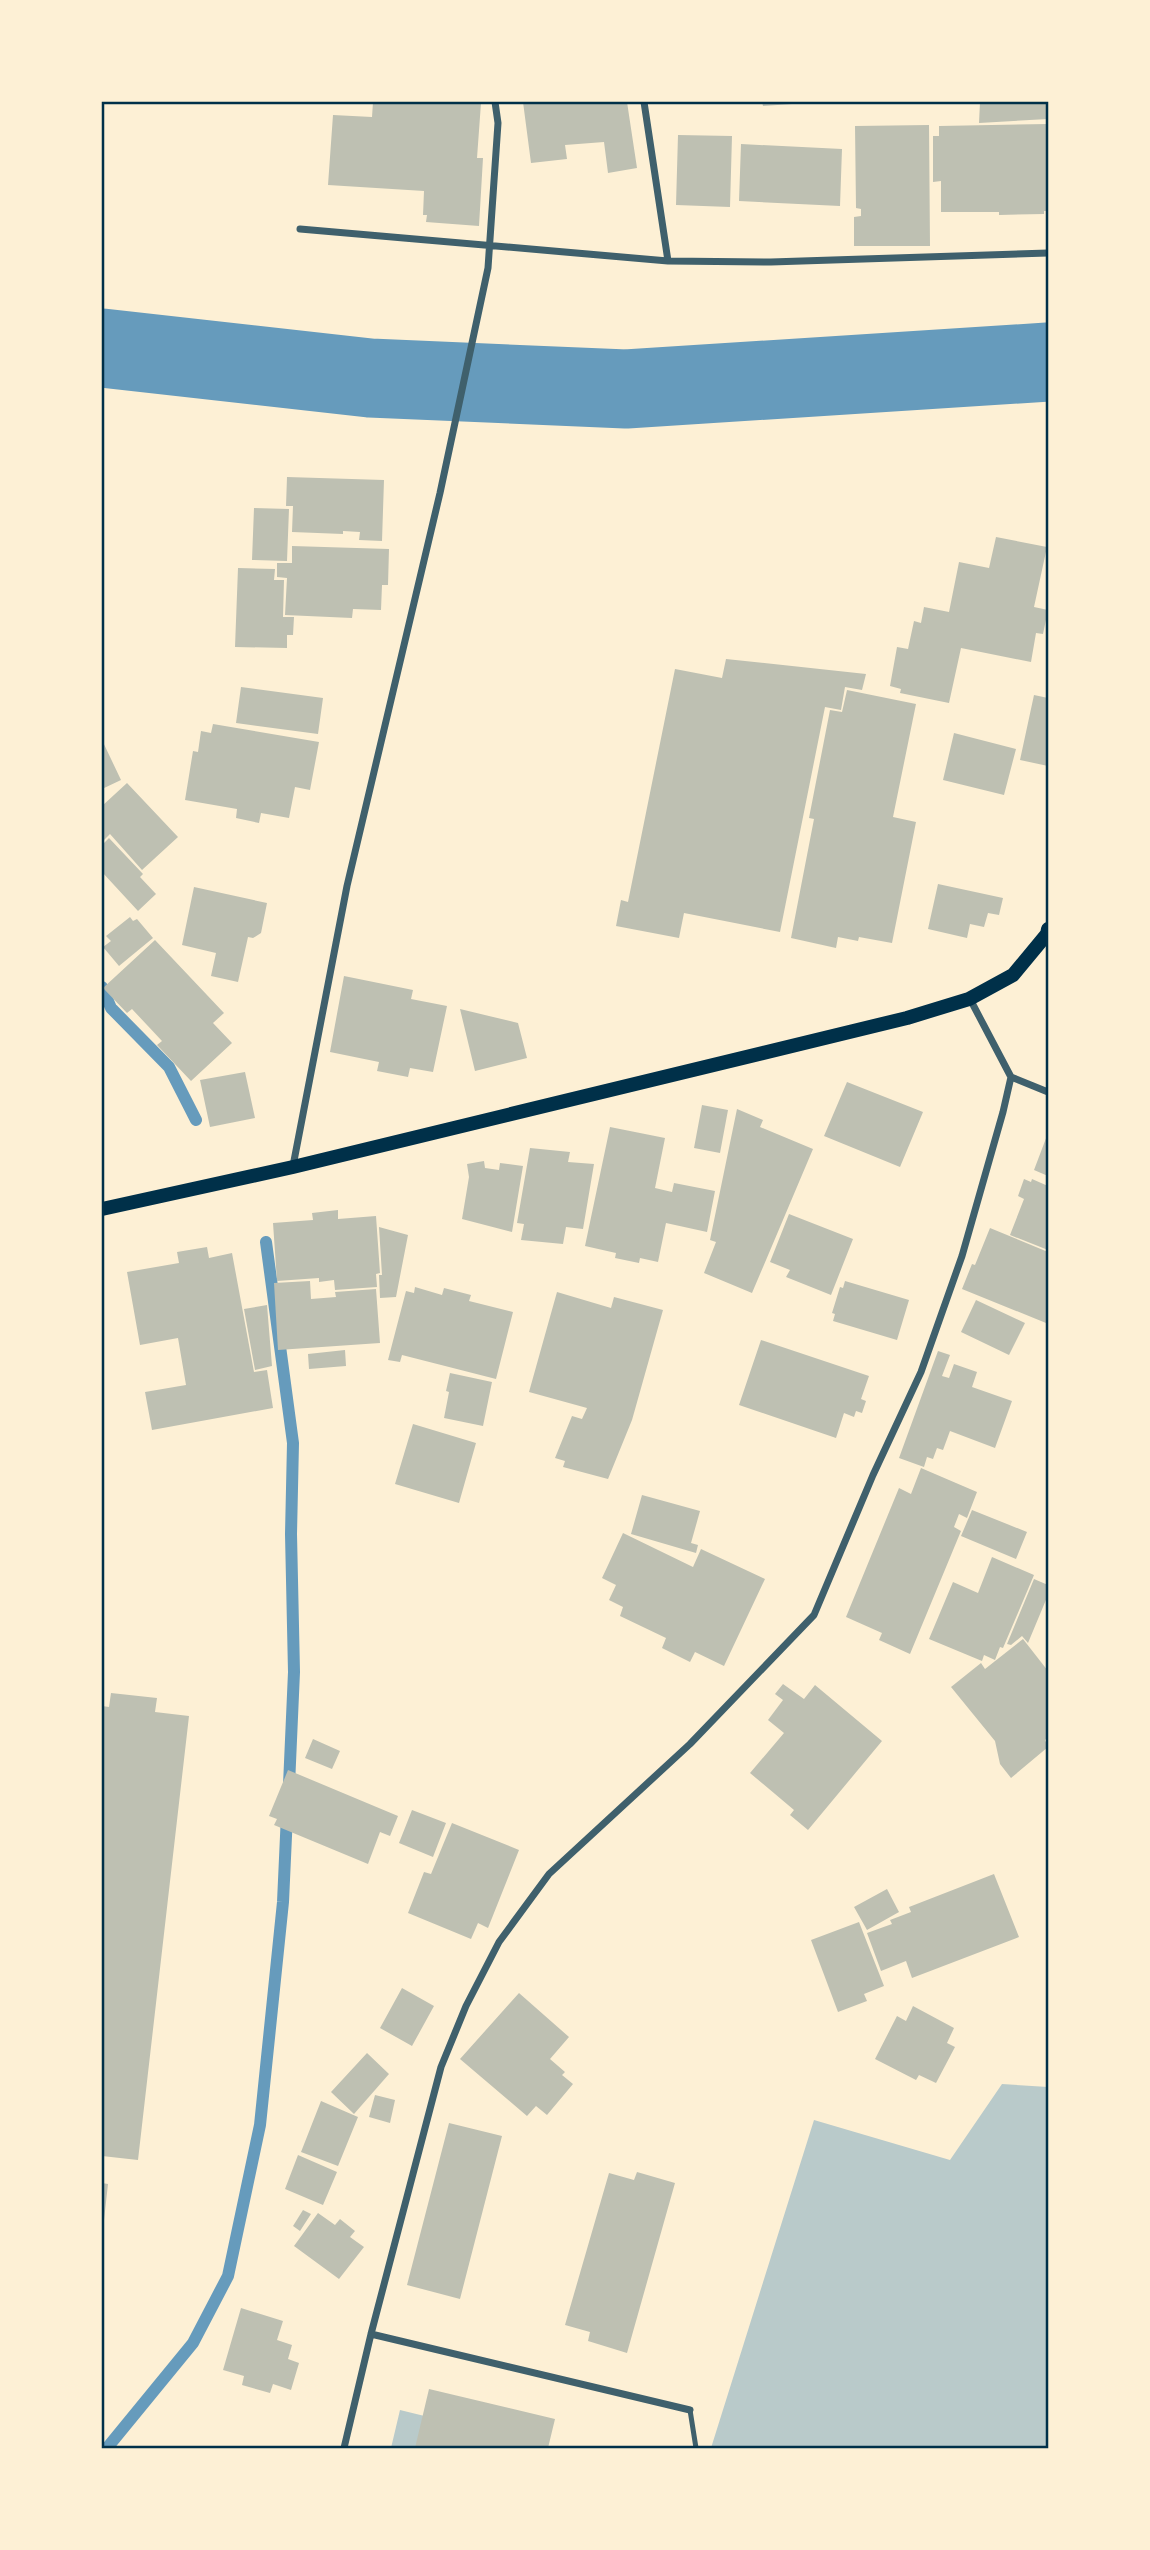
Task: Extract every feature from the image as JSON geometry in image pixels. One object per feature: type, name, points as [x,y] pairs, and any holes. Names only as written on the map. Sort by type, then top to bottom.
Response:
[{"type":"main road","points":[[102,1209],[293,1167],[893,1022],[969,999],[1013,975],[1047,934],[1048,929]]},
{"type":"street","points":[[293,1167],[347,886],[440,493],[488,268],[498,122],[495,102]]},
{"type":"street","points":[[644,102],[668,261]]},
{"type":"street","points":[[300,229],[668,261],[771,262],[1048,253]]},
{"type":"street","points":[[969,999],[1011,1077],[1048,1092]]},
{"type":"street","points":[[344,2448],[441,2067],[466,2006],[499,1942],[549,1874],[690,1744],[814,1615],[873,1475],[921,1372],[962,1256],[1011,1077]]},
{"type":"street","points":[[371,2334],[690,2410]]},
{"type":"lane","points":[[690,2410],[696,2448]]},
{"type":"shaded area","points":[[1002,2084],[1048,2087],[1048,2448],[711,2448],[814,2120],[950,2160]]},
{"type":"shaded area","points":[[400,2410],[555,2448],[391,2448]]},
{"type":"building","points":[[373,102],[481,103],[477,158],[483,158],[479,226],[426,222],[427,215],[423,215],[424,191],[328,185],[333,115],[372,117]]},
{"type":"building","points":[[523,102],[627,102],[637,168],[608,173],[604,142],[565,145],[567,159],[531,163]]},
{"type":"building","points":[[762,102],[792,102],[792,104],[763,106]]},
{"type":"building","points":[[980,102],[1048,102],[1048,119],[979,123]]},
{"type":"building","points":[[1048,124],[1048,211],[1044,211],[1044,214],[999,215],[999,212],[941,212],[941,181],[933,182],[933,136],[939,136],[939,126]]},
{"type":"building","points":[[929,125],[930,246],[854,246],[854,217],[861,216],[861,209],[856,208],[855,126]]},
{"type":"building","points":[[678,135],[732,136],[730,207],[676,205]]},
{"type":"building","points":[[741,144],[842,149],[840,206],[739,201]]},
{"type":"building","points":[[287,477],[384,480],[382,541],[359,540],[360,532],[292,532],[293,506],[286,506]]},
{"type":"building","points":[[254,508],[289,509],[287,561],[252,560]]},
{"type":"building","points":[[996,537],[1047,547],[1034,607],[1048,610],[1043,634],[1036,633],[1031,662],[961,648],[949,703],[900,693],[901,689],[890,686],[897,647],[908,649],[914,621],[921,623],[924,607],[949,612],[959,562],[989,568]]},
{"type":"building","points":[[292,546],[389,549],[388,585],[382,585],[381,610],[353,609],[352,618],[285,615],[287,578],[277,577],[277,563],[292,563]]},
{"type":"building","points":[[238,568],[275,569],[274,580],[284,580],[283,617],[294,617],[293,635],[287,635],[287,648],[235,647]]},
{"type":"building","points":[[726,659],[866,674],[862,690],[845,687],[841,710],[825,707],[780,932],[684,913],[679,938],[616,926],[621,900],[628,902],[675,669],[722,678]]},
{"type":"building","points":[[241,687],[323,698],[318,734],[236,723]]},
{"type":"building","points":[[847,690],[916,704],[893,817],[916,822],[892,943],[859,937],[858,941],[838,937],[836,948],[791,938],[814,819],[809,818],[830,710],[842,712]]},
{"type":"building","points":[[1034,695],[1048,698],[1048,766],[1020,760]]},
{"type":"building","points":[[213,724],[319,742],[310,790],[295,787],[289,818],[261,813],[259,823],[236,818],[237,809],[185,800],[193,751],[198,752],[201,731],[211,733]]},
{"type":"building","points":[[954,733],[1016,749],[1004,795],[943,780]]},
{"type":"building","points":[[102,740],[121,780],[102,789]]},
{"type":"building","points":[[127,783],[178,837],[142,870],[110,834],[104,840],[102,837],[102,806]]},
{"type":"building","points":[[109,838],[143,874],[140,877],[156,894],[138,911],[102,872],[102,845]]},
{"type":"building","points":[[938,884],[1003,898],[999,915],[988,913],[984,927],[970,924],[967,938],[928,929]]},
{"type":"building","points":[[194,887],[267,903],[261,933],[253,938],[248,937],[238,982],[211,976],[216,953],[182,945]]},
{"type":"building","points":[[130,917],[133,921],[137,919],[153,938],[119,966],[103,947],[111,941],[106,936]]},
{"type":"building","points":[[155,940],[224,1013],[213,1023],[232,1043],[191,1081],[157,1045],[162,1041],[132,1009],[127,1013],[103,988]]},
{"type":"building","points":[[344,976],[413,990],[411,999],[447,1006],[433,1072],[410,1068],[408,1077],[377,1071],[379,1062],[330,1052]]},
{"type":"building","points":[[460,1009],[518,1023],[527,1058],[475,1071]]},
{"type":"building","points":[[245,1072],[255,1118],[210,1127],[200,1080]]},
{"type":"building","points":[[847,1082],[923,1112],[900,1167],[824,1136]]},
{"type":"building","points":[[702,1105],[728,1110],[720,1153],[694,1148]]},
{"type":"building","points":[[737,1109],[763,1120],[760,1127],[813,1149],[752,1293],[704,1273],[716,1242],[710,1240]]},
{"type":"building","points":[[610,1127],[665,1138],[655,1188],[672,1192],[674,1183],[715,1191],[707,1232],[666,1223],[658,1262],[640,1258],[639,1263],[615,1258],[616,1253],[585,1246]]},
{"type":"building","points":[[1048,1133],[1048,1176],[1034,1170]]},
{"type":"building","points":[[530,1148],[570,1152],[568,1162],[594,1164],[583,1229],[566,1227],[563,1244],[521,1240],[524,1224],[517,1223]]},
{"type":"building","points":[[484,1161],[485,1168],[499,1170],[500,1163],[523,1166],[512,1232],[462,1219],[469,1177],[467,1164]]},
{"type":"building","points":[[1024,1179],[1031,1182],[1032,1179],[1048,1186],[1048,1250],[1010,1235],[1024,1199],[1018,1196]]},
{"type":"building","points":[[338,1210],[338,1219],[376,1216],[380,1273],[376,1274],[377,1287],[335,1290],[334,1280],[319,1282],[319,1278],[277,1281],[273,1223],[313,1220],[312,1213]]},
{"type":"building","points":[[789,1214],[853,1239],[831,1295],[786,1277],[790,1270],[770,1262]]},
{"type":"building","points":[[379,1227],[408,1235],[396,1297],[380,1298],[379,1275],[382,1275]]},
{"type":"building","points":[[990,1228],[1048,1252],[1046,1323],[962,1289]]},
{"type":"building","points":[[207,1247],[209,1258],[232,1253],[254,1372],[267,1370],[273,1408],[152,1430],[145,1392],[186,1385],[178,1338],[140,1345],[127,1272],[179,1263],[177,1252]]},
{"type":"building","points":[[310,1281],[311,1299],[336,1297],[335,1292],[376,1289],[380,1343],[278,1350],[274,1283]]},
{"type":"building","points":[[845,1281],[909,1300],[897,1340],[833,1321],[835,1314],[832,1313],[840,1287],[843,1288]]},
{"type":"building","points":[[415,1287],[442,1295],[444,1288],[471,1295],[469,1301],[513,1312],[496,1379],[402,1355],[400,1362],[388,1360],[406,1291],[414,1293]]},
{"type":"building","points":[[557,1292],[611,1308],[614,1297],[663,1310],[632,1420],[608,1479],[563,1467],[565,1461],[555,1458],[572,1416],[582,1419],[587,1408],[529,1392]]},
{"type":"building","points":[[976,1300],[1025,1323],[1009,1355],[961,1332]]},
{"type":"building","points":[[267,1305],[272,1366],[255,1370],[244,1309]]},
{"type":"building","points":[[761,1340],[869,1376],[861,1399],[866,1401],[862,1413],[856,1411],[854,1417],[844,1413],[836,1438],[739,1405]]},
{"type":"building","points":[[345,1350],[346,1366],[309,1369],[308,1354]]},
{"type":"building","points":[[938,1351],[950,1355],[942,1376],[949,1378],[954,1364],[977,1372],[972,1387],[1012,1401],[995,1448],[950,1431],[943,1450],[937,1448],[933,1459],[927,1457],[924,1467],[899,1458]]},
{"type":"building","points":[[450,1373],[492,1382],[483,1426],[444,1418]]},
{"type":"building","points":[[413,1424],[476,1443],[459,1503],[395,1484]]},
{"type":"building","points":[[921,1468],[977,1492],[967,1518],[959,1514],[954,1527],[961,1531],[910,1654],[879,1640],[882,1633],[846,1617],[899,1488],[911,1494]]},
{"type":"building","points":[[642,1495],[700,1511],[691,1543],[698,1545],[696,1553],[631,1534]]},
{"type":"building","points":[[972,1510],[1027,1532],[1016,1559],[961,1536]]},
{"type":"building","points":[[623,1533],[693,1567],[701,1549],[765,1579],[724,1666],[695,1652],[690,1662],[662,1648],[666,1638],[620,1616],[623,1607],[609,1600],[616,1585],[602,1578]]},
{"type":"building","points":[[992,1557],[1034,1575],[1003,1648],[1000,1647],[995,1660],[984,1655],[982,1661],[929,1639],[953,1582],[978,1593]]},
{"type":"building","points":[[1034,1579],[1048,1585],[1048,1595],[1028,1643],[1022,1636],[1011,1645],[1007,1644]]},
{"type":"building","points":[[1023,1639],[1048,1671],[1048,1737],[1045,1740],[1048,1747],[1011,1778],[1000,1764],[995,1741],[951,1687],[981,1663],[985,1669]]},
{"type":"building","points":[[783,1684],[804,1699],[815,1685],[882,1741],[808,1830],[790,1815],[794,1810],[750,1773],[784,1733],[768,1720],[783,1700],[775,1694]]},
{"type":"building","points":[[111,1693],[157,1698],[155,1712],[189,1716],[138,2160],[102,2156],[102,1706],[109,1707]]},
{"type":"building","points":[[313,1739],[340,1751],[332,1769],[305,1758]]},
{"type":"building","points":[[288,1770],[398,1816],[390,1836],[380,1832],[368,1864],[274,1825],[277,1819],[269,1816]]},
{"type":"building","points":[[412,1810],[446,1823],[433,1857],[399,1843]]},
{"type":"building","points":[[452,1823],[519,1850],[488,1928],[478,1923],[471,1939],[408,1913],[424,1872],[431,1874]]},
{"type":"building","points":[[994,1874],[1019,1937],[912,1978],[906,1961],[881,1971],[867,1933],[892,1924],[890,1920],[911,1912],[909,1907]]},
{"type":"building","points":[[887,1889],[899,1912],[867,1930],[854,1907]]},
{"type":"building","points":[[859,1922],[884,1986],[864,1994],[867,2001],[838,2012],[811,1940]]},
{"type":"building","points":[[402,1988],[434,2006],[412,2046],[380,2028]]},
{"type":"building","points":[[519,1993],[569,2037],[550,2059],[565,2072],[562,2075],[573,2084],[547,2115],[536,2106],[527,2116],[460,2059]]},
{"type":"building","points":[[913,2006],[954,2028],[947,2043],[955,2047],[936,2083],[919,2075],[916,2080],[875,2059],[897,2016],[906,2021]]},
{"type":"building","points":[[367,2053],[389,2074],[354,2114],[331,2092]]},
{"type":"building","points":[[375,2095],[395,2100],[390,2123],[369,2117]]},
{"type":"building","points":[[321,2101],[358,2117],[338,2166],[301,2152]]},
{"type":"building","points":[[449,2123],[502,2136],[460,2299],[407,2285]]},
{"type":"building","points":[[298,2155],[337,2172],[323,2205],[285,2189]]},
{"type":"building","points":[[637,2172],[675,2183],[627,2353],[588,2341],[590,2332],[565,2325],[609,2173],[634,2180]]},
{"type":"building","points":[[102,2183],[108,2184],[103,2229],[102,2229]]},
{"type":"building","points":[[303,2210],[311,2214],[300,2231],[293,2226]]},
{"type":"building","points":[[318,2213],[335,2225],[340,2219],[355,2231],[350,2237],[364,2247],[339,2279],[294,2246]]},
{"type":"building","points":[[241,2308],[283,2321],[277,2340],[292,2345],[288,2359],[299,2363],[291,2390],[273,2384],[270,2393],[242,2385],[244,2376],[223,2370]]},
{"type":"building","points":[[429,2389],[555,2419],[548,2448],[415,2448]]},
{"type":"waterway","points":[[102,348],[370,378],[626,389],[1048,362]]},
{"type":"waterway","points":[[102,987],[111,1008],[169,1067],[196,1120]]},
{"type":"waterway","points":[[266,1242],[293,1443],[291,1534],[294,1672],[289,1785]]},
{"type":"waterway","points":[[107,2448],[193,2343],[228,2276],[260,2125],[283,1902],[287,1814]]}]
